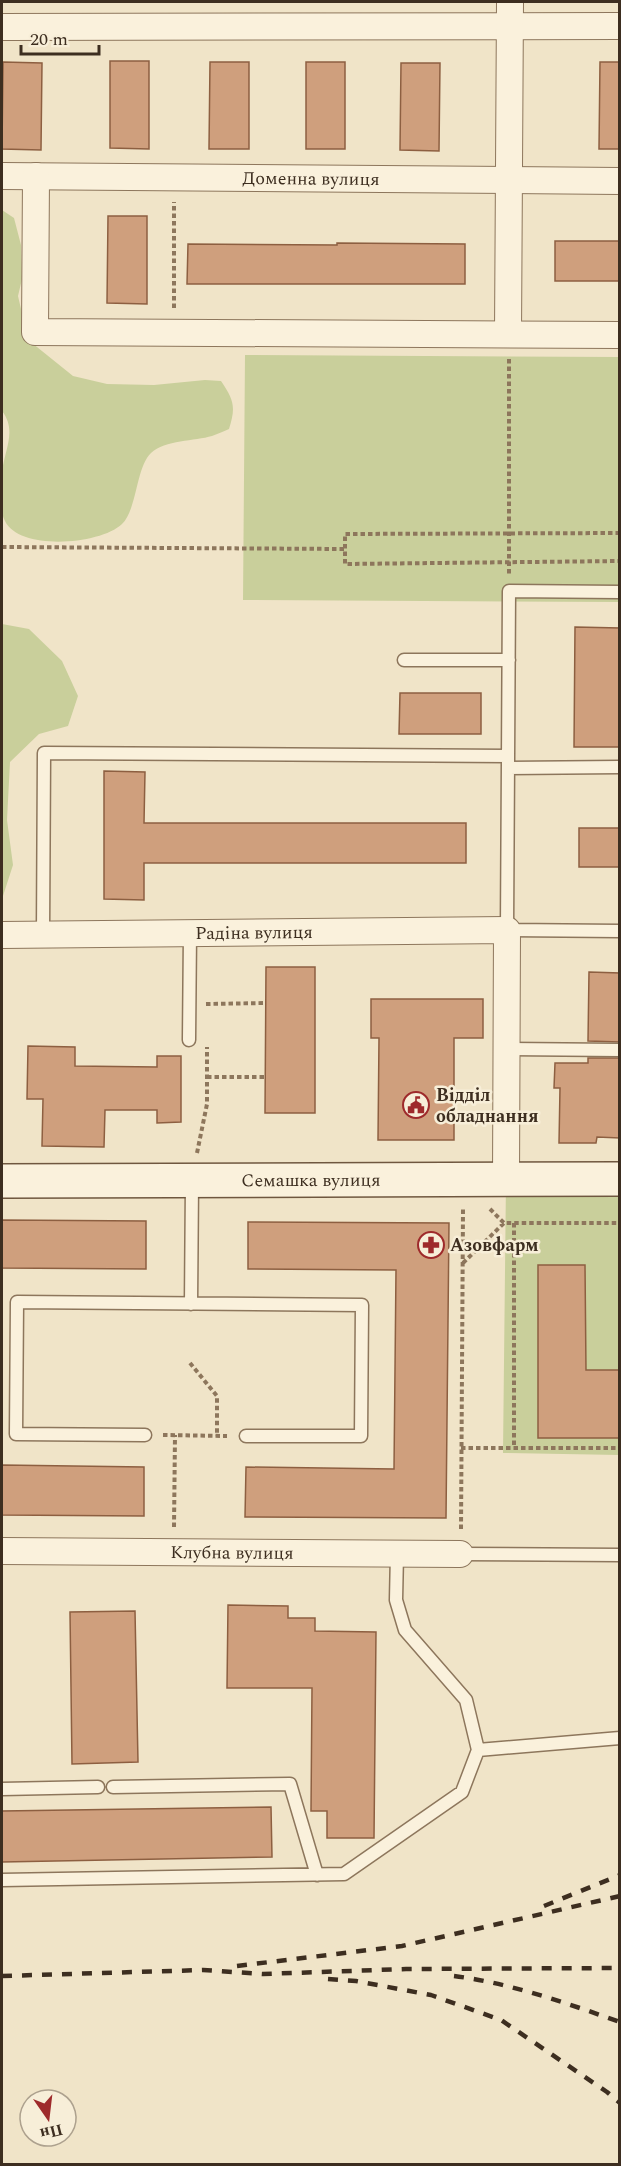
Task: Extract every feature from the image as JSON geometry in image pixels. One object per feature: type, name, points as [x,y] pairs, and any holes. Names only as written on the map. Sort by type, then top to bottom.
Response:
[{"type":"street","points":[[2,27],[510,14],[620,26]]},
{"type":"street","points":[[508,334],[510,14]]},
{"type":"street","name":"Доменна вулиця","points":[[2,176],[620,181]]},
{"type":"street","points":[[36,176],[35,332],[620,335]]},
{"type":"street","points":[[506,1180],[507,930]]},
{"type":"street","name":"Радіна вулиця","points":[[2,934],[507,930]]},
{"type":"street","name":"Семашка вулиця","points":[[2,1181],[620,1179]]},
{"type":"street","name":"Клубна вулиця","points":[[2,1551],[460,1554]]},
{"type":"lane","points":[[620,592],[509,591],[507,930],[620,931]]},
{"type":"lane","points":[[404,660],[509,660]]},
{"type":"lane","points":[[43,934],[44,753],[508,762],[620,767]]},
{"type":"lane","points":[[189,1040],[190,933]]},
{"type":"lane","points":[[507,1049],[620,1050]]},
{"type":"lane","points":[[191,1304],[192,1180]]},
{"type":"lane","points":[[145,1435],[16,1434],[17,1302],[362,1305],[361,1436],[246,1436]]},
{"type":"lane","points":[[2,1880],[344,1874],[462,1792],[478,1750],[466,1700],[405,1630],[396,1600],[397,1554]]},
{"type":"lane","points":[[460,1554],[620,1555]]},
{"type":"lane","points":[[478,1750],[620,1738]]},
{"type":"lane","points":[[113,1787],[290,1784],[317,1875]]},
{"type":"lane","points":[[2,1789],[98,1787]]},
{"type":"path","points":[[173,333],[174,177]]},
{"type":"path","points":[[508,334],[509,591]]},
{"type":"path","points":[[620,532],[345,534],[345,564],[620,561]]},
{"type":"path","points":[[2,547],[345,549]]},
{"type":"path","points":[[189,1004],[266,1004]]},
{"type":"path","points":[[207,1014],[208,1004]]},
{"type":"path","points":[[192,1180],[207,1104],[207,1046]]},
{"type":"path","points":[[207,1077],[266,1077]]},
{"type":"path","points":[[460,1554],[463,1209]]},
{"type":"path","points":[[490,1209],[504,1223]]},
{"type":"path","points":[[463,1263],[504,1223],[620,1223]]},
{"type":"path","points":[[514,1223],[514,1448]]},
{"type":"path","points":[[190,1363],[217,1396],[217,1436]]},
{"type":"path","points":[[145,1435],[246,1436]]},
{"type":"path","points":[[174,1552],[175,1435]]},
{"type":"path","points":[[461,1448],[620,1448]]},
{"type":"green space","points":[[2,210],[14,218],[21,245],[22,279],[18,296],[32,343],[73,376],[107,384],[154,385],[205,380],[221,381],[233,404],[229,429],[212,436],[164,446],[151,453],[142,468],[127,518],[111,531],[96,537],[60,542],[42,541],[13,531],[3,516],[2,474],[9,440],[9,425],[2,411]]},
{"type":"green space","points":[[245,355],[619,357],[619,602],[243,600]]},
{"type":"green space","points":[[2,624],[29,629],[62,661],[78,696],[68,726],[39,734],[10,762],[7,820],[13,865],[2,899]]},
{"type":"green space","points":[[619,1179],[619,1455],[503,1453],[506,1180]]},
{"type":"building","points":[[110,61],[149,61],[149,149],[110,148]]},
{"type":"building","points":[[3,62],[42,63],[41,150],[2,149]]},
{"type":"building","points":[[210,62],[249,62],[249,149],[209,149]]},
{"type":"building","points":[[306,62],[345,62],[345,149],[306,149]]},
{"type":"building","points":[[600,62],[620,62],[620,149],[599,149]]},
{"type":"building","points":[[401,63],[440,63],[439,151],[400,150]]},
{"type":"building","points":[[108,216],[147,216],[147,304],[107,303]]},
{"type":"building","points":[[555,241],[620,241],[620,281],[555,281]]},
{"type":"building","points":[[337,243],[465,244],[465,284],[187,284],[188,244],[337,245]]},
{"type":"building","points":[[575,627],[620,628],[620,747],[574,747]]},
{"type":"building","points":[[400,693],[481,693],[481,734],[399,734]]},
{"type":"building","points":[[104,771],[145,772],[144,823],[466,823],[466,863],[144,863],[144,900],[104,899]]},
{"type":"building","points":[[579,828],[620,828],[620,867],[579,867]]},
{"type":"building","points":[[266,967],[315,967],[315,1113],[265,1113]]},
{"type":"building","points":[[589,972],[620,973],[620,1042],[588,1041]]},
{"type":"building","points":[[371,999],[483,999],[483,1038],[454,1038],[454,1140],[378,1140],[379,1038],[371,1038]]},
{"type":"building","points":[[28,1046],[75,1047],[75,1066],[157,1067],[157,1056],[181,1056],[181,1122],[157,1123],[157,1110],[105,1110],[104,1147],[42,1146],[43,1099],[27,1099]]},
{"type":"building","points":[[588,1058],[620,1058],[620,1138],[597,1137],[596,1143],[559,1143],[560,1088],[554,1088],[555,1063],[588,1063]]},
{"type":"building","points":[[2,1220],[146,1221],[146,1269],[2,1268]]},
{"type":"building","points":[[248,1222],[449,1223],[446,1518],[245,1517],[246,1467],[394,1469],[396,1270],[248,1269]]},
{"type":"building","points":[[538,1265],[585,1265],[586,1370],[620,1370],[620,1438],[538,1438]]},
{"type":"building","points":[[2,1465],[144,1467],[144,1516],[2,1515]]},
{"type":"building","points":[[228,1605],[288,1606],[288,1618],[315,1618],[315,1631],[376,1632],[374,1838],[327,1838],[327,1811],[311,1811],[312,1688],[227,1688]]},
{"type":"building","points":[[135,1611],[138,1762],[72,1764],[70,1612]]},
{"type":"building","points":[[271,1807],[272,1857],[2,1862],[2,1811]]},
{"type":"railway","points":[[544,1906],[620,1875]]},
{"type":"railway","points":[[237,1966],[402,1946],[620,1896]]},
{"type":"railway","points":[[2,1976],[203,1970],[263,1974],[406,1969],[620,1968]]},
{"type":"railway","points":[[454,1976],[517,1989],[620,2022]]},
{"type":"railway","points":[[328,1979],[356,1981],[431,1995],[501,2020],[620,2103]]},
{"type":"place","name":"Відділ обладнання","points":[[416,1105]]},
{"type":"place","name":"Азовфарм","points":[[431,1245]]}]
